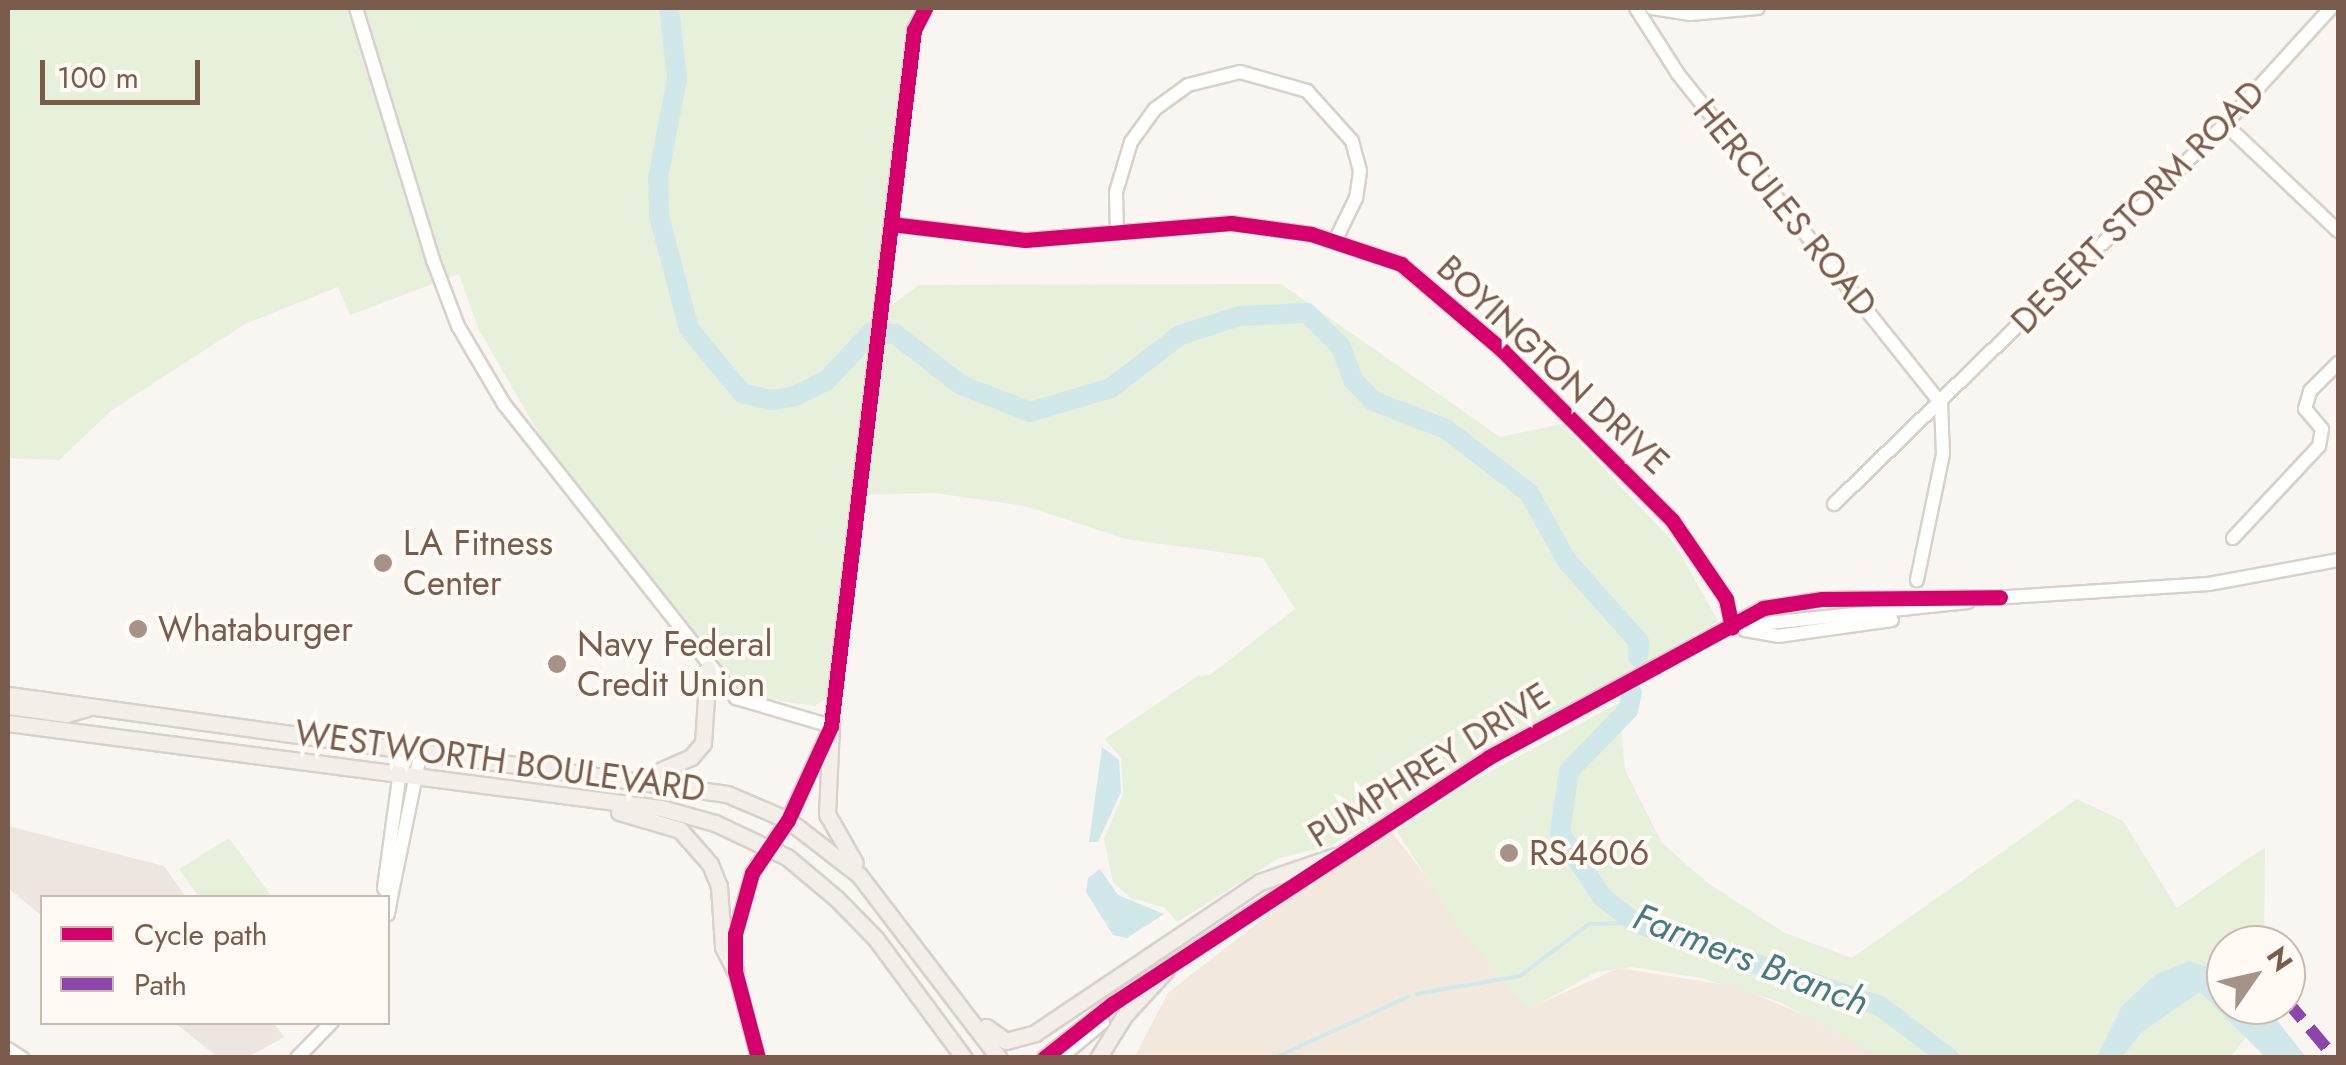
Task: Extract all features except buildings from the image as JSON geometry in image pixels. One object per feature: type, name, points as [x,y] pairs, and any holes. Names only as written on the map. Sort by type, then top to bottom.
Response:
[{"type":"main road","points":[[644,778],[691,757],[702,743],[708,668]]},
{"type":"main road","name":"WESTWORTH BOULEVARD","points":[[8,695],[718,791],[788,820],[830,848],[877,895],[998,1058]]},
{"type":"main road","points":[[8,706],[66,714],[90,706]]},
{"type":"main road","points":[[123,737],[128,723],[138,720],[225,732],[249,726]]},
{"type":"main road","name":"WESTWORTH BOULEVARD","points":[[8,723],[670,809],[767,844],[876,939],[964,1058]]},
{"type":"main road","points":[[832,726],[827,814],[877,895]]},
{"type":"main road","points":[[564,795],[581,805],[663,822],[694,844],[719,886],[722,947],[735,971]]},
{"type":"main road","points":[[947,986],[997,1038],[1020,1039],[1260,882],[1335,856]]},
{"type":"main road","points":[[876,939],[898,922]]},
{"type":"main road","points":[[1098,1058],[1124,1016],[1166,970]]},
{"type":"street","points":[[356,8],[458,326],[521,428],[708,668],[736,698],[759,708],[832,726]]},
{"type":"street","points":[[758,1058],[735,971],[743,895],[767,844],[788,820],[832,726],[884,323],[891,224],[914,30],[925,8]]},
{"type":"street","name":"HERCULES ROAD","points":[[1636,8],[1678,74],[1941,404]]},
{"type":"street","points":[[1652,8],[1690,14],[1758,8]]},
{"type":"street","name":"DESERT STORM ROAD","points":[[1834,504],[2225,124],[2331,8]]},
{"type":"street","points":[[1117,233],[1116,192],[1131,142],[1155,109],[1188,85],[1240,72],[1308,91],[1352,141],[1360,171],[1356,198],[1335,240]]},
{"type":"street","points":[[2225,124],[2338,232]]},
{"type":"street","name":"BOYINGTON DRIVE","points":[[891,224],[1025,240],[1231,222],[1335,240],[1401,264],[1502,350],[1672,520],[1726,599],[1732,627]]},
{"type":"street","points":[[2233,538],[2318,446],[2322,429],[2304,410],[2310,391],[2338,363]]},
{"type":"street","points":[[1916,580],[1942,454],[1941,404]]},
{"type":"street","points":[[1732,627],[2000,597],[2209,584],[2338,560]]},
{"type":"street","points":[[1732,627],[1892,620],[2000,597]]},
{"type":"street","name":"PUMPHREY DRIVE","points":[[1166,970],[1506,747],[1732,627]]},
{"type":"street","points":[[389,895],[384,888],[412,750]]},
{"type":"street","points":[[1044,1058],[1166,970]]},
{"type":"street","points":[[1060,1058],[1166,970]]},
{"type":"street","points":[[298,1058],[329,1025]]},
{"type":"street","points":[[8,1049],[22,1058]]},
{"type":"shaded area","points":[[1385,823],[1528,1009],[1619,968],[1738,987],[1902,1057],[1134,1058],[1168,993]]},
{"type":"shaded area","points":[[8,826],[164,866],[185,895],[40,895],[40,914],[8,888]]},
{"type":"shaded area","points":[[178,1025],[275,1025],[284,1037],[248,1057],[218,1057]]},
{"type":"green space","points":[[8,8],[912,8],[875,317],[919,285],[1281,284],[1500,437],[1562,424],[1674,543],[1718,621],[1330,846],[1279,858],[1177,922],[1164,907],[1131,898],[1113,882],[1104,839],[1123,794],[1121,758],[1105,739],[1198,676],[1210,675],[1295,609],[1263,558],[1126,539],[1025,506],[935,493],[859,495],[829,697],[814,706],[768,699],[718,667],[545,444],[478,328],[459,274],[350,315],[338,287],[245,324],[112,410],[59,460],[8,458]]},
{"type":"green space","points":[[1619,703],[1625,770],[1662,843],[1709,884],[1785,933],[1852,958],[2077,799],[2123,821],[2177,908],[2265,847],[2264,925],[2206,925],[2206,1025],[2255,1025],[2232,1055],[1879,1057],[1780,1002],[1701,978],[1632,967],[1597,972],[1528,1010],[1460,930],[1397,831],[1467,784]]},
{"type":"green space","points":[[229,838],[271,895],[198,895],[179,869]]},
{"type":"water","points":[[1102,747],[1119,760],[1121,792],[1098,842],[1089,842]]},
{"type":"water","points":[[1100,869],[1118,895],[1164,914],[1127,938],[1113,935],[1086,892],[1088,878]]},
{"type":"water","points":[[2189,961],[2206,967],[2206,998],[2200,992],[2142,1032],[2122,1057],[2097,1057],[2122,1006],[2156,974]]},
{"type":"water","points":[[2233,1025],[2281,1025],[2306,1057],[2265,1057]]},
{"type":"waterway","name":"Farmers Branch","points":[[669,8],[677,78],[658,179],[659,216],[689,329],[742,393],[771,400],[795,396],[826,381],[872,332],[895,334],[961,385],[1030,412],[1111,388],[1180,335],[1240,316],[1307,313],[1341,347],[1353,380],[1373,401],[1446,429],[1529,493],[1567,561],[1639,642],[1638,657]]},
{"type":"waterway","name":"Farmers Branch","points":[[1632,693],[1628,710],[1569,771],[1560,833],[1602,897],[1636,923],[1880,1006],[1949,1058]]},
{"type":"waterway","points":[[1416,994],[1520,976],[1589,924],[1636,923]]},
{"type":"waterway","points":[[1274,1058],[1408,997]]},
{"type":"marked path","points":[[2306,1024],[2335,1058]]},
{"type":"cycle path","points":[[758,1058],[735,971],[735,934],[752,873],[788,820],[831,726],[914,30],[925,8]]},
{"type":"cycle path","points":[[891,224],[1025,240],[1231,223],[1311,234],[1401,264],[1502,350],[1672,520],[1726,599],[1732,627]]},
{"type":"cycle path","points":[[1044,1058],[1112,1004],[1489,757],[1763,608],[1822,599],[2000,597]]},
{"type":"place","name":"LA Fitness Center","points":[[383,563]]},
{"type":"place","name":"Whataburger","points":[[138,629]]},
{"type":"place","name":"Navy Federal Credit Union","points":[[557,664]]},
{"type":"place","name":"RS4606","points":[[1509,853]]}]
